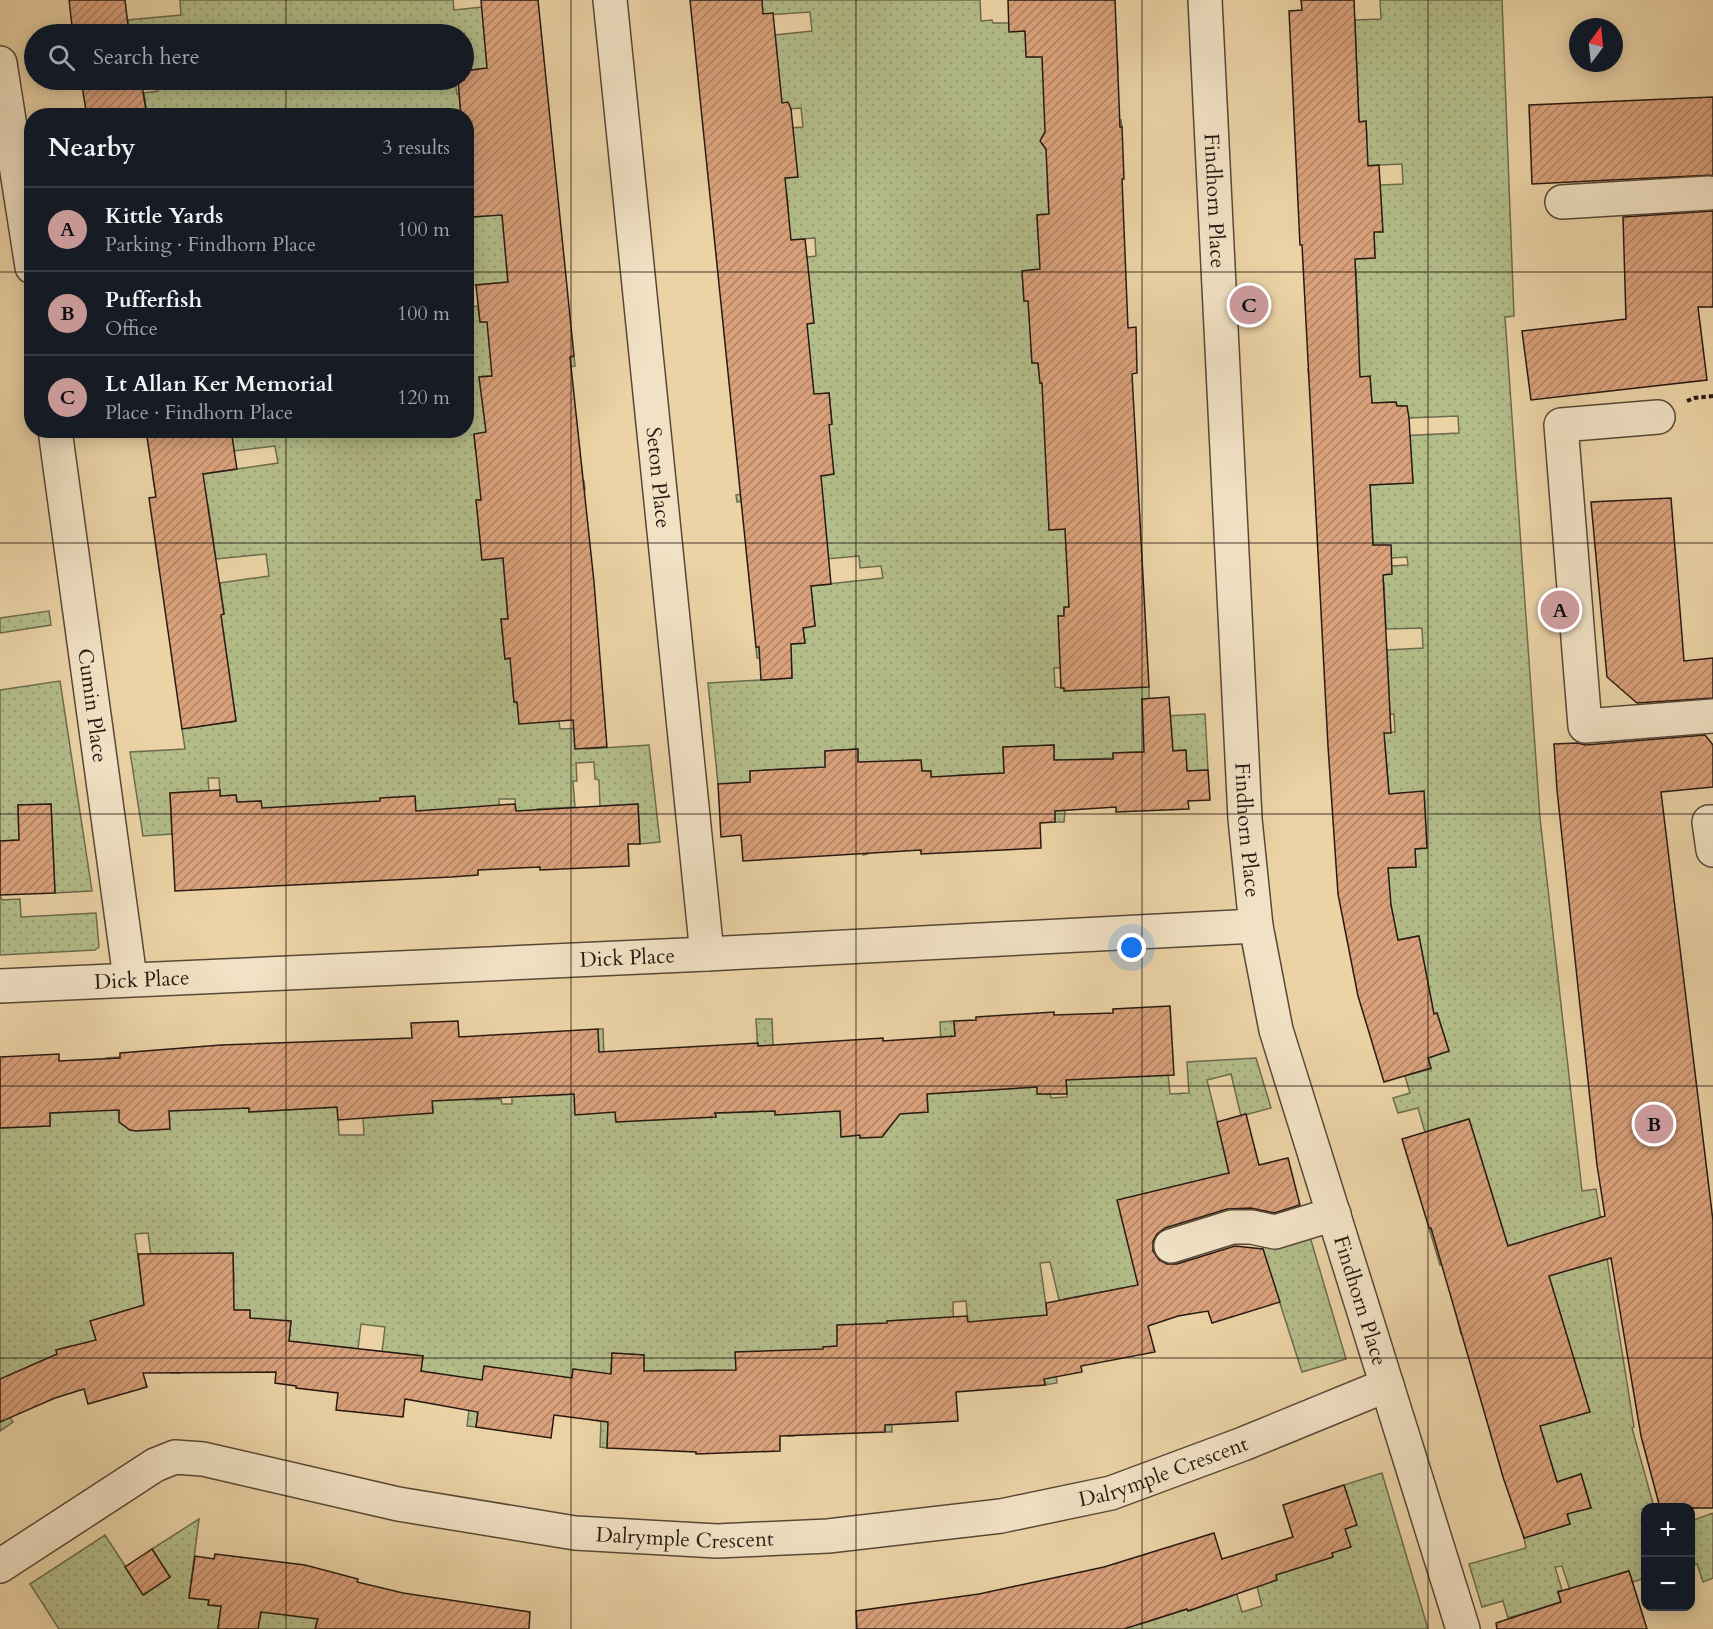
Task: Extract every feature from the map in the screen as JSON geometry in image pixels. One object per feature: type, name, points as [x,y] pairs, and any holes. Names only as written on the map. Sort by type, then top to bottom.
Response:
[{"type":"street","name":"Seton Place","points":[[610,0],[707,954]]},
{"type":"street","name":"Findhorn Place","points":[[1205,0],[1246,828],[1256,926],[1276,1030],[1463,1629]]},
{"type":"street","points":[[0,63],[24,216]]},
{"type":"street","points":[[1562,202],[1708,193]]},
{"type":"street","points":[[1658,417],[1561,425],[1585,726],[1713,716]]},
{"type":"street","name":"Cumin Place","points":[[56,438],[130,978]]},
{"type":"street","points":[[1713,822],[1709,822],[1713,850]]},
{"type":"street","name":"Dick Place","points":[[0,986],[1256,926]]},
{"type":"street","points":[[1171,1246],[1232,1227],[1251,1227],[1275,1232],[1334,1214]]},
{"type":"street","name":"Dalrymple Crescent","points":[[0,1566],[155,1464],[175,1458],[203,1459],[398,1504],[575,1533],[717,1541],[817,1536],[965,1522],[1111,1493],[1232,1448],[1387,1385]]},
{"type":"green space","points":[[180,0],[453,0],[454,10],[482,7],[495,68],[474,70],[474,24],[128,24],[128,20],[181,15]]},
{"type":"green space","points":[[762,0],[980,0],[981,21],[1009,23],[1025,31],[1027,57],[1117,54],[1118,69],[1064,71],[1121,120],[1122,127],[1046,130],[1042,137],[1042,144],[1047,151],[1057,182],[1047,183],[1049,214],[1037,215],[1038,239],[1078,267],[1022,271],[1024,301],[1060,299],[1031,350],[1032,363],[1038,363],[1040,383],[1054,382],[1049,530],[1139,526],[1069,607],[1064,608],[1064,616],[1058,616],[1090,666],[1054,668],[1055,687],[1064,688],[1065,691],[1149,686],[1149,699],[1142,699],[1143,717],[1205,714],[1208,770],[1187,771],[1185,750],[1113,753],[1113,758],[1070,760],[1064,822],[1055,822],[1054,745],[1003,747],[1004,773],[958,775],[959,801],[933,802],[931,771],[922,771],[921,760],[907,760],[868,838],[868,854],[863,855],[857,749],[825,751],[826,774],[785,769],[750,771],[751,801],[725,784],[718,784],[708,683],[792,678],[791,656],[757,658],[756,647],[805,643],[803,628],[815,626],[812,597],[800,587],[883,578],[881,566],[860,568],[859,556],[826,559],[779,498],[737,502],[736,495],[741,494],[825,425],[832,424],[829,393],[731,403],[755,263],[816,256],[815,238],[775,241],[788,208],[787,194],[775,195],[773,179],[798,177],[791,128],[803,127],[801,108],[789,109],[788,103],[765,105],[780,86],[775,35],[812,31],[810,12],[753,16]]},
{"type":"green space","points":[[1380,0],[1502,0],[1514,316],[1505,317],[1540,818],[1582,1191],[1596,1189],[1634,1427],[1632,1428],[1653,1503],[1641,1503],[1641,1579],[1633,1582],[1628,1571],[1619,1574],[1622,1583],[1573,1599],[1562,1566],[1555,1567],[1562,1590],[1558,1591],[1561,1602],[1508,1618],[1503,1601],[1482,1607],[1469,1564],[1526,1548],[1524,1538],[1570,1524],[1565,1505],[1581,1510],[1591,1508],[1581,1474],[1557,1482],[1551,1462],[1536,1467],[1535,1427],[1588,1412],[1558,1306],[1461,1334],[1458,1322],[1519,1304],[1528,1240],[1440,1265],[1429,1228],[1496,1207],[1469,1119],[1425,1132],[1418,1108],[1398,1113],[1393,1098],[1410,1093],[1405,1076],[1431,1069],[1428,1058],[1449,1051],[1437,1013],[1423,1018],[1418,936],[1398,940],[1389,898],[1388,868],[1416,867],[1415,849],[1427,848],[1424,792],[1389,794],[1385,743],[1362,744],[1362,734],[1395,732],[1394,714],[1390,714],[1387,650],[1423,648],[1422,628],[1386,629],[1384,583],[1355,584],[1354,576],[1390,574],[1390,566],[1408,565],[1407,557],[1391,558],[1373,545],[1370,485],[1413,482],[1412,468],[1399,436],[1459,433],[1458,416],[1408,418],[1407,406],[1397,406],[1396,402],[1372,403],[1370,377],[1309,379],[1308,369],[1319,369],[1359,343],[1356,269],[1322,260],[1375,258],[1374,232],[1362,186],[1403,184],[1402,164],[1309,168],[1360,137],[1367,137],[1366,121],[1359,122],[1355,20],[1381,19]]},
{"type":"green space","points":[[456,90],[460,108],[146,108],[144,93],[158,91]]},
{"type":"green space","points":[[502,214],[508,282],[474,285],[474,217]]},
{"type":"green space","points":[[474,306],[478,306],[480,322],[512,320],[491,364],[574,356],[575,366],[479,377],[489,432],[474,434]]},
{"type":"green space","points":[[474,434],[475,449],[584,481],[585,490],[477,500],[482,560],[503,558],[508,619],[501,620],[505,659],[526,657],[512,683],[514,702],[559,721],[560,729],[584,728],[586,749],[649,745],[660,842],[640,844],[638,804],[600,806],[599,780],[595,779],[594,762],[576,763],[577,781],[573,781],[575,807],[537,809],[538,832],[516,818],[515,799],[499,799],[500,822],[382,828],[333,834],[331,804],[280,807],[266,886],[261,801],[237,802],[236,795],[220,796],[219,778],[208,778],[209,791],[170,793],[172,834],[143,836],[130,752],[185,749],[182,729],[236,721],[223,631],[167,623],[224,614],[220,583],[269,576],[266,554],[216,559],[208,505],[184,508],[182,493],[156,497],[153,478],[202,474],[278,463],[275,446],[234,451],[232,438],[474,438]]},
{"type":"green space","points":[[49,611],[51,625],[0,633],[0,618]]},
{"type":"green space","points":[[60,681],[92,891],[55,893],[51,804],[18,805],[19,840],[0,841],[0,690]]},
{"type":"green space","points":[[0,895],[2,900],[20,899],[21,917],[96,913],[99,947],[95,950],[0,955]]},
{"type":"green space","points":[[756,1019],[772,1019],[776,1114],[840,1111],[842,1137],[860,1135],[860,1138],[882,1137],[888,1129],[887,1106],[911,1104],[911,1113],[928,1112],[927,1089],[943,1088],[940,1022],[954,1021],[959,1092],[1037,1087],[1038,1094],[1050,1094],[1051,1098],[1067,1097],[1065,1052],[1168,1074],[1170,1094],[1189,1093],[1187,1062],[1256,1058],[1271,1108],[1241,1116],[1231,1074],[1207,1080],[1230,1173],[1165,1189],[1151,1236],[1169,1251],[1191,1258],[1145,1272],[1140,1288],[1129,1287],[1064,1299],[1062,1312],[1050,1262],[1040,1263],[1057,1383],[1045,1385],[1038,1316],[968,1323],[966,1301],[953,1302],[954,1357],[909,1341],[908,1320],[887,1321],[892,1432],[885,1432],[883,1371],[847,1325],[837,1325],[838,1346],[823,1347],[824,1373],[792,1374],[794,1436],[787,1436],[784,1356],[777,1356],[776,1351],[736,1352],[737,1385],[703,1370],[695,1370],[695,1382],[643,1381],[644,1355],[612,1353],[607,1448],[600,1447],[601,1421],[592,1420],[594,1372],[574,1369],[571,1382],[559,1377],[484,1366],[476,1427],[467,1426],[469,1410],[418,1396],[423,1356],[382,1352],[385,1327],[361,1324],[358,1349],[302,1343],[288,1350],[291,1321],[276,1372],[251,1372],[250,1310],[229,1310],[234,1281],[233,1253],[180,1311],[180,1373],[171,1373],[164,1311],[148,1233],[135,1234],[145,1311],[98,1346],[74,1353],[71,1346],[56,1350],[68,1393],[7,1413],[13,1422],[0,1431],[0,1423],[4,1420],[0,1414],[0,1128],[50,1126],[50,1113],[75,1112],[108,1091],[106,1058],[120,1057],[121,1079],[117,1080],[119,1119],[129,1130],[169,1129],[169,1111],[216,1109],[248,1085],[249,1112],[345,1107],[345,1117],[338,1118],[339,1135],[364,1135],[363,1117],[412,1047],[416,1114],[433,1113],[428,1023],[474,1089],[475,1100],[501,1099],[502,1104],[512,1104],[512,1098],[520,1090],[541,1089],[546,1096],[574,1094],[598,1029],[603,1029],[604,1056],[613,1055],[616,1122],[716,1116],[715,1113],[757,1112],[756,1084],[759,1072]]},
{"type":"green space","points":[[1308,1230],[1346,1359],[1302,1372],[1261,1244]]},
{"type":"green space","points":[[1382,1473],[1428,1629],[1104,1629],[1141,1624],[1232,1596],[1230,1571],[1242,1612],[1262,1606],[1257,1586],[1277,1580],[1267,1545],[1293,1538],[1303,1566],[1333,1557],[1332,1553],[1345,1529],[1356,1525],[1344,1485]]},
{"type":"green space","points":[[1713,1513],[1713,1578],[1703,1582],[1697,1564],[1695,1565],[1695,1520]]},
{"type":"green space","points":[[199,1519],[189,1597],[209,1600],[208,1605],[226,1607],[225,1613],[219,1619],[218,1629],[59,1629],[30,1584],[105,1535],[144,1595],[170,1577],[152,1549]]},
{"type":"green space","points":[[253,1611],[319,1615],[315,1629],[258,1629]]},
{"type":"building","points":[[69,0],[125,0],[128,24],[72,24]]},
{"type":"building","points":[[481,0],[538,0],[574,356],[570,357],[594,582],[607,747],[575,749],[573,720],[519,724],[517,702],[514,702],[510,658],[505,659],[501,619],[508,619],[503,558],[482,560],[476,500],[481,500],[474,434],[486,432],[479,377],[492,376],[487,322],[480,322],[476,285],[508,282],[502,215],[474,217],[474,108],[460,108],[459,90],[474,90],[474,70],[487,68]]},
{"type":"building","points":[[690,0],[762,0],[763,14],[773,13],[782,103],[788,102],[791,109],[798,177],[785,178],[791,240],[805,239],[814,323],[807,324],[814,394],[829,393],[832,424],[829,425],[834,474],[821,476],[831,584],[811,586],[815,626],[803,628],[805,643],[791,644],[792,678],[761,680],[759,647],[756,647]]},
{"type":"building","points":[[1008,0],[1115,0],[1120,127],[1122,127],[1128,328],[1136,327],[1137,373],[1132,374],[1149,687],[1064,691],[1064,688],[1061,688],[1058,616],[1064,616],[1064,607],[1069,607],[1065,529],[1049,530],[1042,383],[1040,383],[1038,363],[1032,363],[1028,301],[1024,301],[1022,271],[1040,269],[1037,215],[1049,214],[1046,149],[1040,141],[1045,132],[1042,57],[1026,57],[1025,31],[1009,32]]},
{"type":"building","points":[[1301,0],[1354,0],[1359,122],[1366,121],[1368,166],[1379,165],[1383,232],[1374,232],[1375,258],[1355,259],[1360,377],[1370,376],[1372,403],[1396,402],[1397,406],[1407,406],[1409,418],[1413,483],[1370,485],[1373,545],[1391,545],[1392,574],[1383,575],[1391,733],[1384,733],[1389,794],[1424,791],[1427,848],[1415,849],[1416,867],[1388,868],[1391,905],[1398,940],[1419,936],[1434,1014],[1437,1013],[1449,1051],[1428,1058],[1431,1068],[1384,1082],[1358,996],[1338,894],[1302,245],[1300,245],[1289,11],[1302,10]]},
{"type":"building","points":[[83,90],[143,90],[146,108],[86,108]]},
{"type":"building","points":[[1713,97],[1713,175],[1532,184],[1529,105]]},
{"type":"building","points":[[1713,211],[1713,307],[1698,307],[1707,380],[1531,400],[1522,331],[1626,319],[1623,217]]},
{"type":"building","points":[[147,438],[232,438],[237,469],[203,474],[224,614],[221,615],[236,721],[182,729],[149,498],[156,497]]},
{"type":"building","points":[[1671,498],[1684,661],[1713,658],[1713,698],[1637,703],[1607,677],[1591,502]]},
{"type":"building","points":[[1169,697],[1173,751],[1186,750],[1187,771],[1208,770],[1210,800],[1188,801],[1189,809],[1116,812],[1116,807],[1055,811],[1055,822],[1040,823],[1041,848],[921,854],[921,850],[743,861],[741,835],[721,837],[718,784],[750,782],[750,771],[825,767],[825,751],[858,749],[858,762],[921,760],[922,771],[931,771],[931,777],[1004,773],[1003,747],[1054,745],[1054,760],[1113,759],[1113,753],[1144,752],[1142,699]]},
{"type":"building","points":[[1705,735],[1713,745],[1713,787],[1661,792],[1713,1221],[1713,1508],[1695,1508],[1695,1503],[1659,1503],[1641,1436],[1611,1258],[1549,1276],[1590,1412],[1540,1426],[1557,1482],[1581,1474],[1591,1508],[1567,1514],[1570,1524],[1524,1538],[1503,1477],[1431,1228],[1429,1228],[1402,1139],[1469,1119],[1508,1246],[1605,1216],[1597,1165],[1554,744],[1586,745]]},
{"type":"building","points":[[220,790],[220,796],[236,795],[237,802],[261,801],[262,808],[380,801],[380,798],[415,796],[416,811],[515,804],[516,811],[638,804],[640,844],[628,844],[629,866],[478,870],[478,875],[451,877],[175,891],[170,793]]},
{"type":"building","points":[[51,804],[55,893],[0,895],[0,841],[19,840],[18,805]]},
{"type":"building","points":[[1170,1006],[1174,1075],[1066,1080],[1067,1094],[1037,1094],[1037,1087],[927,1094],[928,1112],[900,1114],[882,1137],[860,1138],[860,1135],[841,1137],[840,1111],[775,1115],[775,1111],[715,1113],[716,1117],[616,1122],[615,1112],[575,1115],[574,1094],[432,1101],[433,1113],[338,1120],[337,1107],[249,1112],[249,1108],[169,1111],[170,1129],[136,1131],[130,1130],[119,1122],[119,1110],[50,1113],[50,1126],[0,1128],[0,1057],[59,1054],[59,1061],[120,1058],[120,1053],[221,1045],[412,1038],[411,1023],[458,1021],[459,1037],[598,1029],[599,1052],[758,1043],[758,1046],[883,1038],[883,1041],[955,1036],[954,1021],[976,1020],[976,1017],[1054,1012],[1054,1015],[1113,1013],[1113,1009]]},
{"type":"building","points":[[1246,1114],[1259,1165],[1288,1158],[1300,1205],[1274,1213],[1251,1208],[1227,1209],[1165,1228],[1157,1234],[1153,1241],[1153,1251],[1159,1260],[1167,1264],[1177,1264],[1235,1246],[1263,1249],[1280,1302],[1212,1323],[1208,1311],[1178,1316],[1148,1326],[1155,1352],[1081,1366],[1082,1372],[1044,1379],[1045,1385],[956,1392],[958,1421],[885,1425],[885,1432],[780,1436],[780,1451],[696,1454],[696,1452],[607,1448],[608,1422],[554,1415],[551,1438],[476,1427],[478,1412],[405,1399],[403,1417],[336,1410],[338,1393],[275,1383],[276,1372],[143,1373],[147,1387],[88,1404],[84,1389],[55,1398],[0,1422],[0,1379],[57,1354],[56,1350],[96,1340],[90,1321],[144,1305],[138,1254],[233,1253],[234,1310],[250,1310],[250,1318],[291,1321],[289,1341],[423,1356],[421,1371],[482,1380],[484,1366],[572,1378],[573,1369],[611,1374],[612,1353],[644,1355],[644,1371],[736,1370],[735,1352],[823,1349],[823,1347],[837,1346],[837,1325],[967,1316],[968,1322],[1047,1315],[1046,1303],[1138,1285],[1117,1200],[1229,1173],[1217,1122]]},
{"type":"building","points":[[1344,1485],[1357,1525],[1345,1529],[1351,1547],[1332,1553],[1333,1557],[1276,1575],[1277,1580],[1188,1611],[1187,1609],[1124,1629],[857,1629],[856,1611],[979,1594],[1104,1567],[1214,1533],[1222,1559],[1293,1537],[1283,1505]]},
{"type":"building","points":[[152,1549],[170,1577],[143,1595],[125,1567]]},
{"type":"building","points":[[215,1554],[305,1565],[358,1579],[357,1582],[403,1593],[530,1612],[529,1629],[315,1629],[318,1619],[261,1612],[258,1629],[218,1629],[221,1606],[208,1605],[209,1600],[189,1598],[195,1556],[214,1559]]},
{"type":"building","points":[[1629,1571],[1647,1629],[1497,1629],[1496,1623],[1561,1602],[1558,1592]]},
{"type":"place","name":"Lt Allan Ker Memorial","points":[[1249,305]]},
{"type":"place","name":"Kittle Yards","points":[[1560,610]]},
{"type":"place","name":"Pufferfish","points":[[1654,1124]]}]
